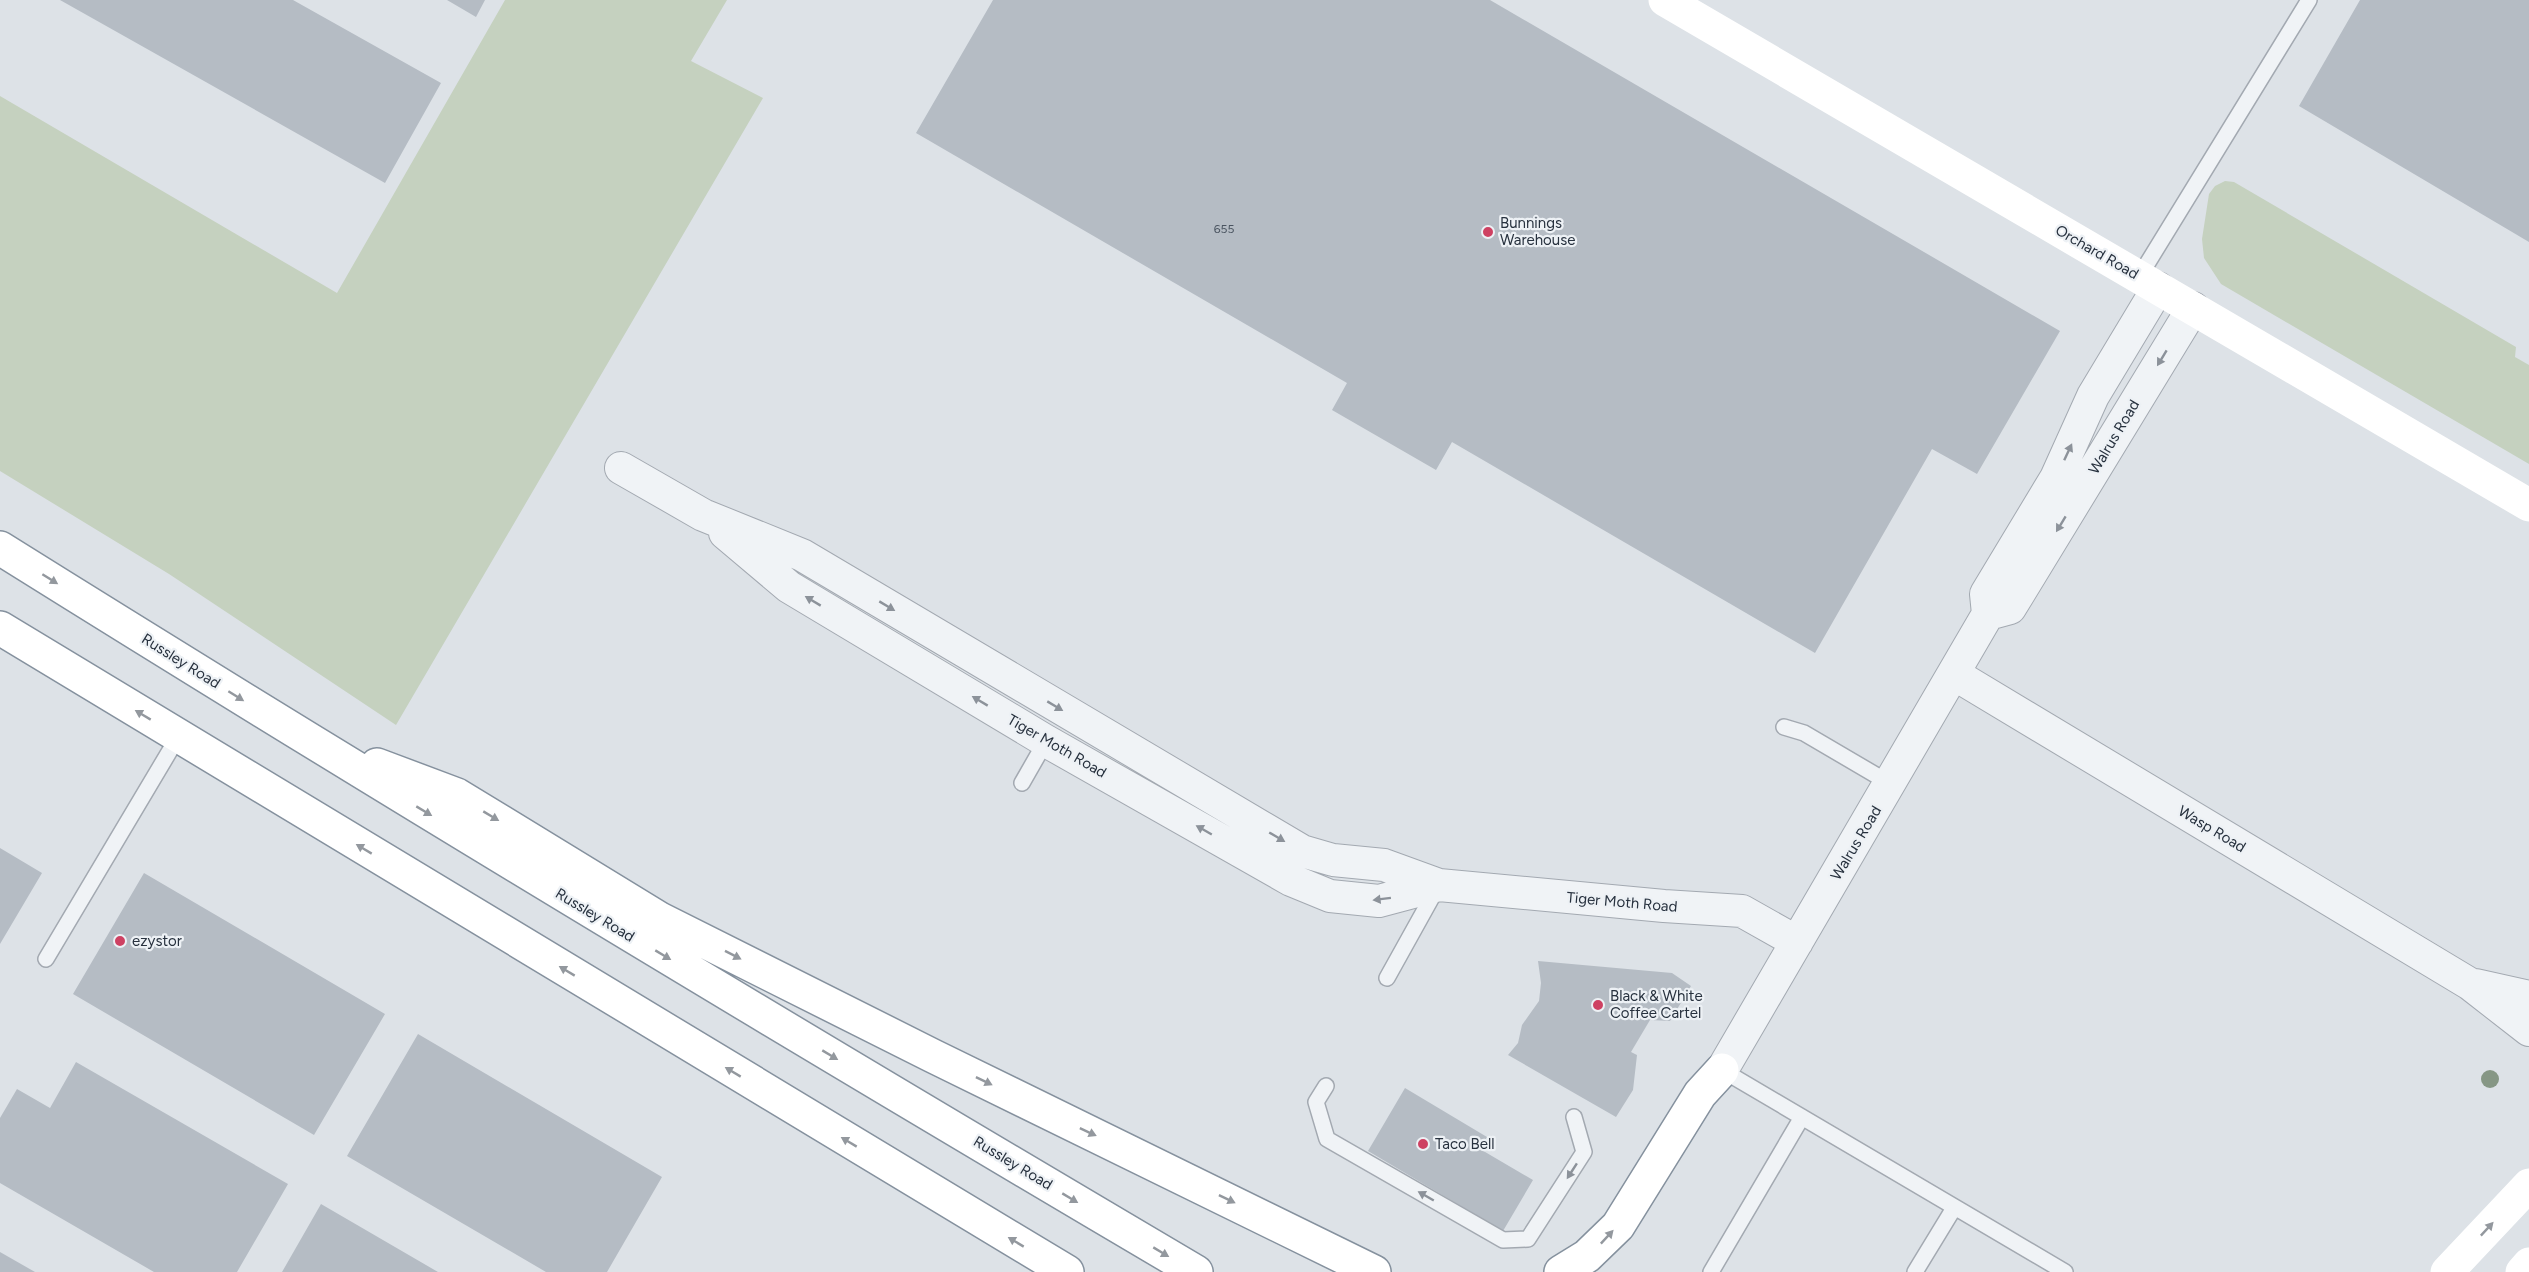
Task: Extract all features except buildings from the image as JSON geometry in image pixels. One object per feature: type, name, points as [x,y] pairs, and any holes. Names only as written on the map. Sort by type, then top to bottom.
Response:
[{"type":"main road","name":"Orchard Road","points":[[1665,0],[2529,505]]},
{"type":"main road","name":"Russley Road","points":[[0,548],[615,927],[1196,1272]]},
{"type":"main road","points":[[0,628],[1067,1272]]},
{"type":"main road","points":[[303,736],[457,795],[660,919],[933,1056],[1374,1272]]},
{"type":"main road","points":[[1561,1272],[1587,1256],[1618,1226],[1700,1094],[1722,1070]]},
{"type":"main road","points":[[2447,1272],[2529,1185]]},
{"type":"main road","points":[[2522,1272],[2529,1264]]},
{"type":"street","name":"Walrus Road","points":[[1722,1070],[1891,784],[1988,614],[1986,594],[2056,478],[2093,396],[2149,283]]},
{"type":"street","name":"Walrus Road","points":[[1988,614],[2010,608],[2193,308]]},
{"type":"street","name":"Tiger Moth Road","points":[[621,468],[703,515],[802,555],[1302,851],[1333,860],[1384,865],[1439,885],[1742,911],[1797,942]]},
{"type":"street","name":"Tiger Moth Road","points":[[703,515],[789,587],[1046,741],[1291,880],[1330,896],[1379,901],[1439,885]]},
{"type":"street","name":"Wasp Road","points":[[1954,674],[2470,984]]},
{"type":"street","points":[[2470,984],[2529,998]]},
{"type":"street","points":[[2470,984],[2529,1030]]},
{"type":"lane","points":[[2149,283],[2309,0]]},
{"type":"lane","points":[[1784,727],[1804,734],[1891,784]]},
{"type":"lane","points":[[46,959],[178,737]]},
{"type":"lane","points":[[1022,783],[1046,741]]},
{"type":"lane","points":[[1388,978],[1439,885]]},
{"type":"lane","points":[[1722,1070],[2066,1272]]},
{"type":"lane","points":[[1326,1086],[1316,1102],[1327,1139],[1503,1240],[1528,1239],[1584,1152],[1574,1117]]},
{"type":"lane","points":[[1711,1272],[1802,1117]]},
{"type":"lane","points":[[1915,1272],[1954,1208]]},
{"type":"green space","points":[[505,0],[727,0],[691,61],[763,98],[396,725],[169,574],[0,471],[0,96],[337,293]]},
{"type":"green space","points":[[2225,181],[2234,182],[2516,347],[2515,357],[2529,365],[2529,464],[2221,284],[2204,258],[2202,239],[2209,194],[2215,186]]},
{"type":"place","name":"Bunnings Warehouse","points":[[1488,232]]},
{"type":"place","name":"ezystor","points":[[120,941]]},
{"type":"place","name":"Black & White Coffee Cartel","points":[[1598,1005]]},
{"type":"place","name":"Taco Bell","points":[[1423,1144]]}]
